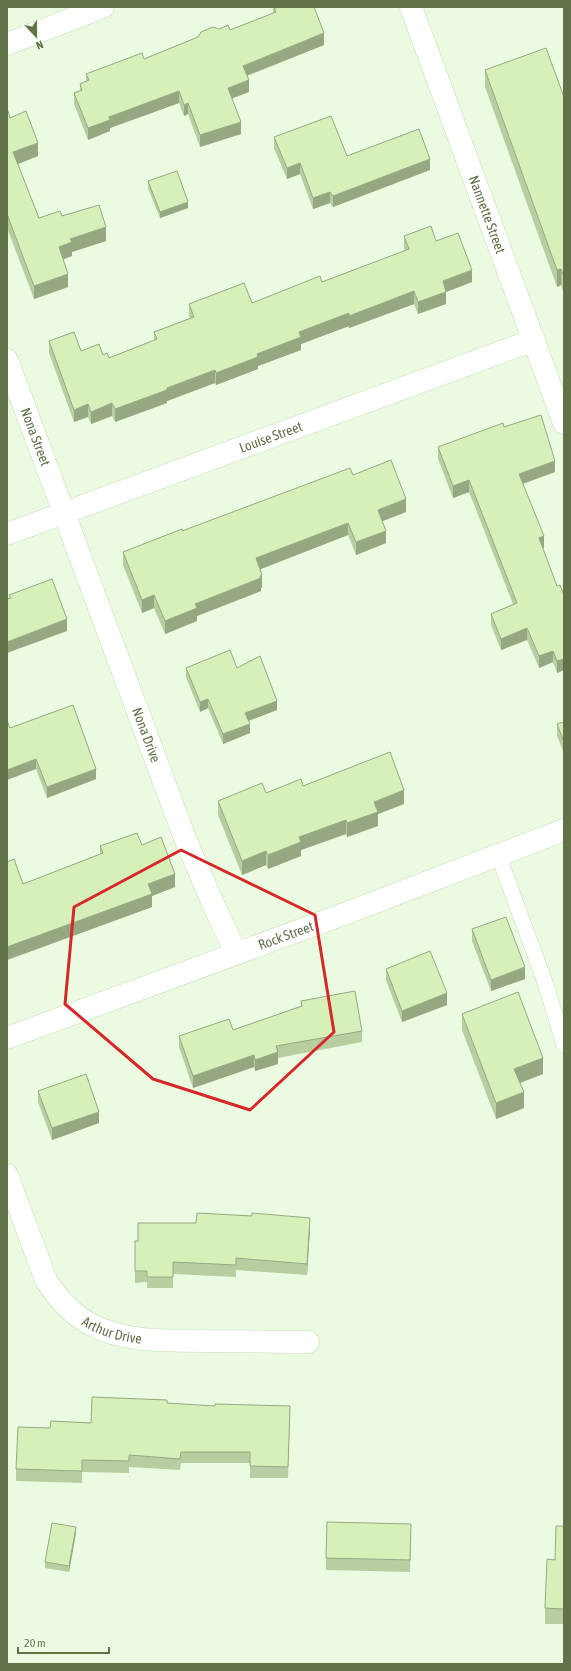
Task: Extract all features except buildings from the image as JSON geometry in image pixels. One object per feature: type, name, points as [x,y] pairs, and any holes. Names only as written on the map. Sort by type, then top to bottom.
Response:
[{"type":"street","points":[[7,44],[103,7]]},
{"type":"street","name":"Nannette Street","points":[[410,7],[564,422]]},
{"type":"street","name":"Louise Street","points":[[7,534],[534,340]]},
{"type":"street","name":"Nona Street","points":[[7,360],[64,513]]},
{"type":"street","name":"Nona Drive","points":[[64,513],[186,841],[236,953]]},
{"type":"street","name":"Rock Street","points":[[7,1038],[344,914],[564,830]]},
{"type":"street","name":"Arthur Drive","points":[[7,1176],[46,1280],[71,1312],[93,1326],[122,1337],[160,1340],[308,1342]]},
{"type":"lane","points":[[498,854],[547,988],[564,1045]]},
{"type":"highlighted area","points":[[181,850],[315,915],[334,1032],[250,1110],[153,1079],[65,1004],[74,907]]}]
